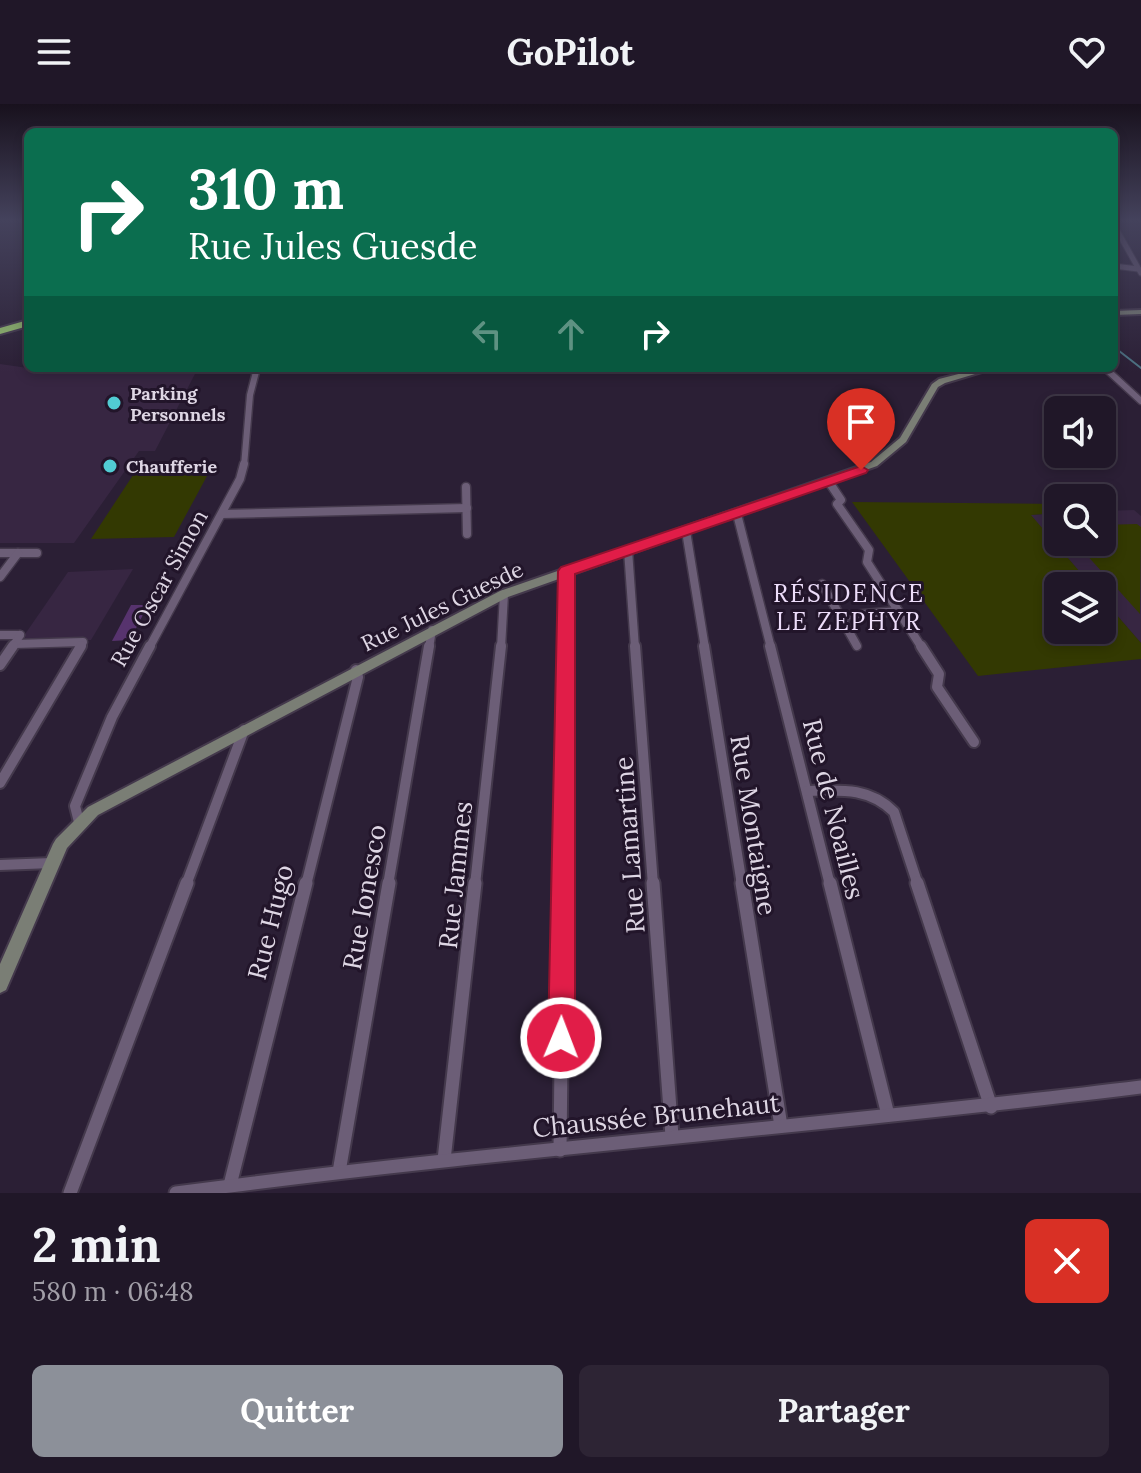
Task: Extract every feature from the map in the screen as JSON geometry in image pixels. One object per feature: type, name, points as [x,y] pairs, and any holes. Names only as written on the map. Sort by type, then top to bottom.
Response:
[{"type":"highway","points":[[0,331],[24,324]]},
{"type":"main road","points":[[1118,313],[1141,312]]},
{"type":"main road","name":"Rue Jules Guesde","points":[[79,822],[140,784],[504,594],[874,464],[896,448],[908,434],[929,393],[942,381],[976,372]]},
{"type":"main road","points":[[0,984],[61,844],[79,822]]},
{"type":"street","name":"Rue Oscar Simon","points":[[79,822],[75,806],[112,717],[240,479],[248,455],[250,387],[255,372]]},
{"type":"street","points":[[1109,372],[1141,401]]},
{"type":"street","points":[[829,482],[841,500],[837,504],[869,550],[867,562],[939,674],[937,687],[974,742]]},
{"type":"street","points":[[466,487],[467,534]]},
{"type":"street","points":[[222,514],[467,508]]},
{"type":"street","name":"Rue de Noailles","points":[[737,514],[882,1103],[888,1115]]},
{"type":"street","name":"Rue Montaigne","points":[[686,531],[781,1126]]},
{"type":"street","name":"Rue Lamartine","points":[[628,550],[672,1136]]},
{"type":"street","points":[[0,553],[37,553]]},
{"type":"street","points":[[0,577],[18,553]]},
{"type":"street","points":[[560,1150],[566,571]]},
{"type":"street","points":[[822,584],[857,646]]},
{"type":"street","name":"Rue Jammes","points":[[444,1160],[504,594]]},
{"type":"street","points":[[841,616],[898,611]]},
{"type":"street","name":"Rue Ionesco","points":[[339,1172],[432,630]]},
{"type":"street","points":[[0,635],[17,639],[83,642],[0,783]]},
{"type":"street","points":[[0,665],[17,639]]},
{"type":"street","name":"Rue Hugo","points":[[230,1185],[358,677],[356,670]]},
{"type":"street","points":[[70,1193],[244,730]]},
{"type":"street","points":[[807,791],[863,791],[886,802],[894,812],[991,1107]]},
{"type":"street","points":[[0,865],[52,863]]},
{"type":"street","name":"Chaussée Brunehaut","points":[[176,1193],[444,1160],[991,1107],[1141,1087]]},
{"type":"shaded area","points":[[0,364],[24,367],[24,372],[196,372],[155,451],[139,451],[74,543],[0,543]]},
{"type":"shaded area","points":[[1134,510],[1141,516],[1141,643],[1116,614],[1116,572],[1080,572],[1066,556],[1116,556],[1116,511]]},
{"type":"shaded area","points":[[1044,514],[1044,531],[1030,515]]},
{"type":"shaded area","points":[[133,569],[91,640],[21,640],[68,572]]},
{"type":"green space","points":[[213,465],[174,537],[91,539],[139,466]]},
{"type":"green space","points":[[852,502],[1044,504],[1044,514],[1031,515],[1044,530],[1044,556],[1066,556],[1080,572],[1044,572],[1044,644],[1116,644],[1116,614],[1141,643],[1141,659],[978,676]]},
{"type":"green space","points":[[1137,524],[1141,527],[1140,614],[1116,587],[1116,572],[1102,572],[1088,556],[1116,556],[1116,525]]},
{"type":"building","points":[[131,605],[148,605],[130,640],[112,641]]},
{"type":"waterway","points":[[1118,350],[1141,368]]},
{"type":"place","name":"Parking Personnels","points":[[114,403]]},
{"type":"place","name":"Chaufferie","points":[[110,466]]},
{"type":"district","name":"RÉSIDENCE LE ZEPHYR","points":[[849,607]]},
{"type":"route","points":[[561,1038],[569,575],[566,571],[861,470]]}]
